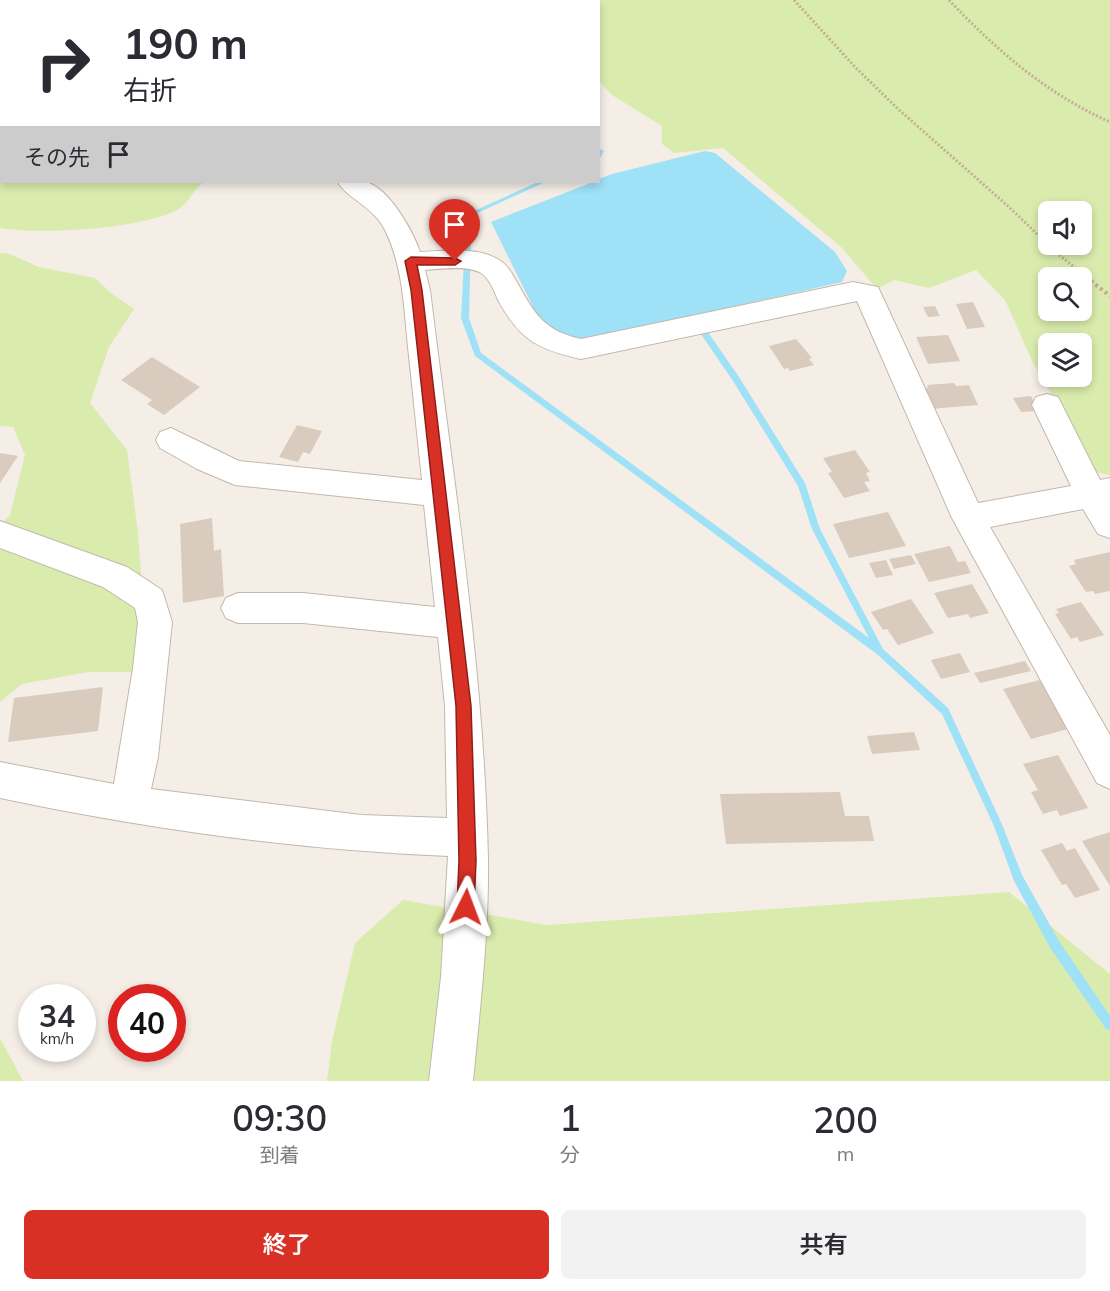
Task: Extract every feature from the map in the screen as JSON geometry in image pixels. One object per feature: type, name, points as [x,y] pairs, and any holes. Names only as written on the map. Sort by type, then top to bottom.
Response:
[{"type":"street","points":[[351,183],[383,207],[404,239],[411,261],[454,624],[463,706],[467,838],[462,977],[451,1081]]},
{"type":"street","points":[[411,261],[478,262],[489,266],[497,271],[518,311],[532,330],[543,338],[581,349],[853,291],[868,294],[968,519],[1110,771]]},
{"type":"street","points":[[1047,405],[1101,493],[1110,525]]},
{"type":"street","points":[[171,440],[235,473],[438,494]]},
{"type":"street","points":[[968,519],[1101,493]]},
{"type":"street","points":[[0,534],[115,578],[150,600],[155,622],[151,668],[140,757],[129,805]]},
{"type":"street","points":[[238,608],[303,608],[454,624]]},
{"type":"street","points":[[0,780],[95,800],[361,834],[467,838]]},
{"type":"path","points":[[794,0],[855,67],[897,108],[1009,207],[1059,255],[1110,296]]},
{"type":"path","points":[[949,0],[1044,86],[1110,122]]},
{"type":"green space","points":[[600,0],[1110,0],[1110,475],[1089,471],[1047,387],[1092,387],[1092,333],[1038,333],[1038,371],[1005,300],[976,270],[929,288],[894,280],[877,289],[842,248],[723,148],[674,153],[662,144],[662,126],[612,95],[600,82]]},
{"type":"green space","points":[[0,183],[203,183],[179,209],[142,221],[91,229],[40,231],[0,228]]},
{"type":"green space","points":[[0,253],[10,254],[39,267],[95,278],[112,294],[134,309],[109,347],[90,403],[127,450],[138,532],[145,630],[140,672],[89,672],[22,684],[0,702],[0,525],[10,515],[25,455],[13,427],[0,426]]},
{"type":"green space","points":[[1009,892],[1110,974],[1110,1081],[327,1081],[332,1041],[355,943],[403,900],[547,925]]},
{"type":"green space","points":[[0,1038],[23,1081],[0,1081]]},
{"type":"water","points":[[705,151],[715,153],[835,252],[847,271],[842,282],[595,338],[570,339],[541,323],[491,222],[590,183],[600,183],[600,179]]},
{"type":"building","points":[[973,302],[985,327],[967,329],[956,304]]},
{"type":"building","points":[[935,306],[940,316],[928,317],[923,307]]},
{"type":"building","points":[[948,335],[960,361],[928,364],[916,337]]},
{"type":"building","points":[[796,339],[812,358],[809,359],[814,365],[790,371],[788,368],[784,369],[769,346]]},
{"type":"building","points":[[152,357],[200,387],[164,415],[147,404],[152,400],[121,380]]},
{"type":"building","points":[[954,383],[956,386],[969,385],[978,405],[930,409],[922,389],[928,388],[927,385]]},
{"type":"building","points":[[1031,396],[1039,411],[1021,412],[1013,398]]},
{"type":"building","points":[[297,425],[322,431],[310,454],[303,452],[298,462],[279,457]]},
{"type":"building","points":[[855,450],[870,472],[866,473],[870,481],[864,482],[870,491],[844,498],[828,473],[832,472],[823,458]]},
{"type":"building","points":[[0,453],[18,456],[0,483]]},
{"type":"building","points":[[888,512],[906,546],[849,558],[833,524]]},
{"type":"building","points":[[212,518],[214,551],[221,549],[224,596],[183,603],[180,524]]},
{"type":"building","points":[[950,546],[958,562],[965,561],[971,573],[929,582],[914,554]]},
{"type":"building","points":[[1110,552],[1110,591],[1095,594],[1093,591],[1086,592],[1069,566],[1076,564],[1074,560]]},
{"type":"building","points":[[911,555],[916,564],[894,569],[889,559]]},
{"type":"building","points":[[886,560],[893,575],[876,578],[869,563]]},
{"type":"building","points":[[972,584],[989,613],[970,618],[968,614],[948,618],[934,593]]},
{"type":"building","points":[[911,599],[934,633],[898,645],[887,629],[883,630],[871,612]]},
{"type":"building","points":[[1081,602],[1104,635],[1080,642],[1077,637],[1071,639],[1055,614],[1059,613],[1056,609]]},
{"type":"building","points":[[960,653],[970,672],[941,679],[931,660]]},
{"type":"building","points":[[1025,661],[1031,671],[980,683],[974,673]]},
{"type":"building","points":[[1040,680],[1068,729],[1031,739],[1003,689]]},
{"type":"building","points":[[103,687],[98,731],[8,742],[14,698]]},
{"type":"building","points":[[914,732],[920,750],[872,754],[867,736]]},
{"type":"building","points":[[1058,755],[1088,808],[1060,816],[1057,810],[1043,814],[1031,792],[1038,790],[1023,764]]},
{"type":"building","points":[[840,792],[845,816],[869,816],[874,841],[726,844],[720,794]]},
{"type":"building","points":[[1110,832],[1110,886],[1082,841]]},
{"type":"building","points":[[1062,843],[1067,851],[1075,848],[1100,890],[1075,898],[1066,884],[1062,885],[1041,850]]},
{"type":"waterway","points":[[540,183],[466,216],[468,241],[465,318],[478,354],[881,652],[945,711],[998,825],[1018,878],[1055,945],[1110,1025]]},
{"type":"waterway","points":[[698,324],[736,379],[802,485],[816,529],[879,649]]},
{"type":"route","points":[[455,261],[411,261],[463,706],[468,861],[466,907]]}]
